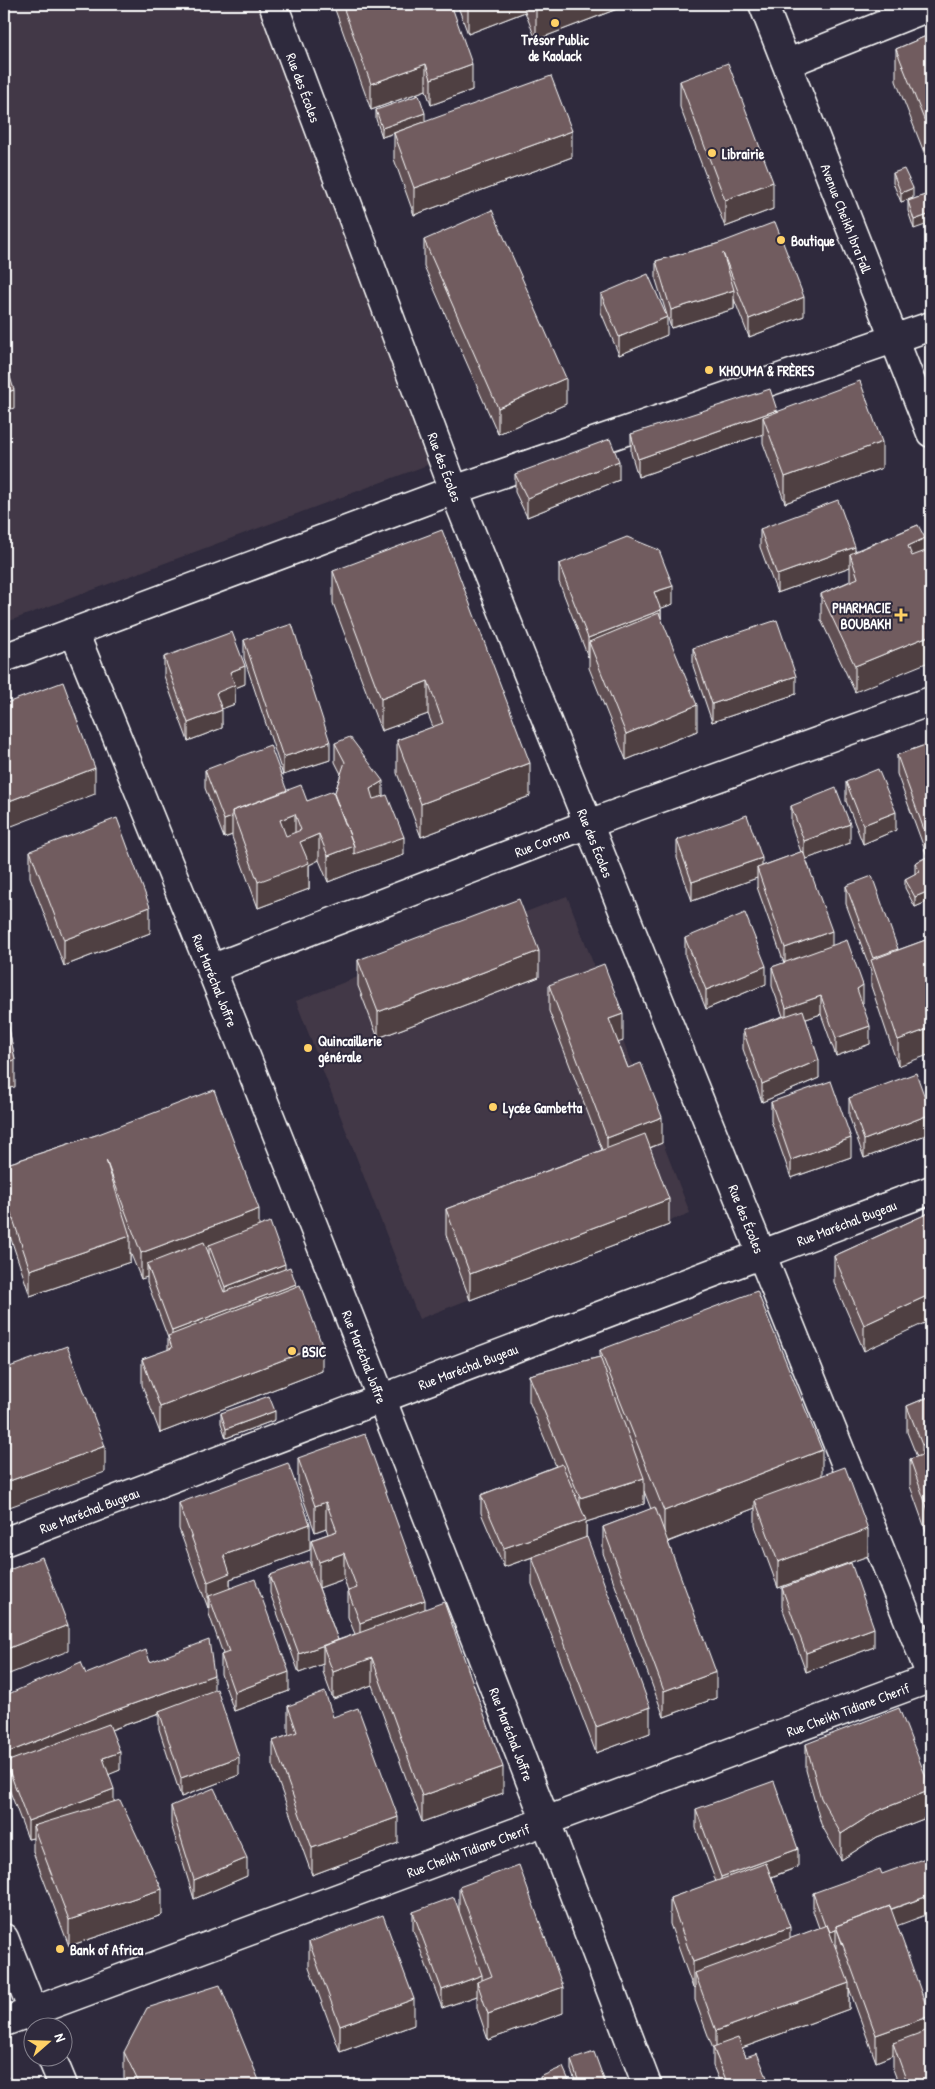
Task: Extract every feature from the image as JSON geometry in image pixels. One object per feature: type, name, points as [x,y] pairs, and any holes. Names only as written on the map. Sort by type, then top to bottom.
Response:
[{"type":"street","name":"Rue des Écoles","points":[[273,4],[454,490],[931,1677]]},
{"type":"street","name":"Avenue Cheikh Ibra Fall","points":[[763,4],[788,62],[896,338],[931,433]]},
{"type":"street","points":[[788,62],[931,6]]},
{"type":"street","points":[[4,658],[454,490],[931,326]]},
{"type":"street","name":"Rue Maréchal Joffre","points":[[74,632],[213,968],[382,1397],[647,2085]]},
{"type":"street","name":"Rue Corona","points":[[213,968],[588,824],[931,701]]},
{"type":"street","name":"Rue Maréchal Bugeau","points":[[4,1542],[931,1190]]},
{"type":"street","name":"Rue Cheikh Tidiane Cherif","points":[[44,2016],[546,1820],[931,1677]]},
{"type":"street","points":[[4,1938],[35,2016]]},
{"type":"street","name":"Rue Cheikh Tidiane Cherif","points":[[4,2022],[22,2020]]},
{"type":"street","points":[[55,2066],[63,2085]]},
{"type":"shaded area","points":[[4,4],[259,4],[430,464],[4,623]]},
{"type":"shaded area","name":"Lycée Gambetta","points":[[567,896],[690,1213],[419,1319],[296,1001]]},
{"type":"building","points":[[342,4],[451,4],[472,64],[431,79],[426,64],[371,84]]},
{"type":"building","points":[[535,4],[546,4],[536,7]]},
{"type":"building","points":[[931,34],[931,125],[927,127],[896,49]]},
{"type":"building","points":[[728,63],[773,182],[725,200],[680,81]]},
{"type":"building","points":[[551,76],[572,131],[414,188],[394,133]]},
{"type":"building","points":[[419,95],[425,113],[382,128],[376,110]]},
{"type":"building","points":[[904,169],[913,188],[901,193],[893,173]]},
{"type":"building","points":[[931,193],[931,214],[914,220],[908,201]]},
{"type":"building","points":[[492,210],[566,378],[498,408],[424,240]]},
{"type":"building","points":[[775,222],[804,297],[749,319],[723,253],[734,290],[671,310],[656,261],[720,243]]},
{"type":"building","points":[[648,274],[667,317],[619,337],[601,294]]},
{"type":"building","points":[[4,357],[14,390],[4,393]]},
{"type":"building","points":[[860,381],[882,442],[785,477],[763,417]]},
{"type":"building","points":[[770,389],[777,410],[638,459],[631,434]]},
{"type":"building","points":[[610,439],[619,461],[527,498],[515,474]]},
{"type":"building","points":[[838,500],[855,547],[777,575],[760,529]]},
{"type":"building","points":[[918,525],[925,538],[908,546],[912,556],[931,549],[931,635],[855,666],[821,594],[858,578],[850,554]]},
{"type":"building","points":[[442,530],[530,763],[421,804],[397,740],[443,723],[428,681],[381,699],[333,571]]},
{"type":"building","points":[[627,537],[659,550],[673,586],[654,592],[661,610],[588,638],[559,564]]},
{"type":"building","points":[[659,613],[697,705],[626,734],[589,642]]},
{"type":"building","points":[[777,620],[796,676],[712,704],[693,648]]},
{"type":"building","points":[[292,624],[330,742],[283,757],[244,640]]},
{"type":"building","points":[[232,632],[245,666],[230,672],[235,685],[216,693],[222,710],[188,723],[164,657]]},
{"type":"building","points":[[63,682],[95,768],[4,803],[4,704]]},
{"type":"building","points":[[350,737],[383,781],[370,789],[373,799],[387,795],[404,837],[354,854],[354,846],[334,795],[345,762],[335,743]]},
{"type":"building","points":[[931,743],[931,836],[927,838],[897,755]]},
{"type":"building","points":[[270,745],[287,791],[232,811],[232,817],[224,820],[205,770]]},
{"type":"building","points":[[878,769],[896,812],[863,825],[846,782]]},
{"type":"building","points":[[301,785],[307,801],[333,791],[354,846],[328,856],[319,834],[300,842],[309,863],[258,882],[232,811]],"holes":[[[295,814],[301,830],[286,836],[280,820]]]},
{"type":"building","points":[[836,788],[850,824],[804,841],[791,806]]},
{"type":"building","points":[[747,815],[762,858],[692,882],[677,840]]},
{"type":"building","points":[[117,818],[150,907],[64,940],[30,851]]},
{"type":"building","points":[[803,851],[832,931],[785,948],[757,868]]},
{"type":"building","points":[[931,855],[931,892],[929,891],[915,897],[905,879],[920,871],[915,863]]},
{"type":"building","points":[[872,876],[898,949],[873,958],[846,886]]},
{"type":"building","points":[[519,899],[539,951],[378,1012],[358,960]]},
{"type":"building","points":[[745,913],[766,966],[706,990],[685,938]]},
{"type":"building","points":[[931,938],[931,1028],[898,1040],[871,960]]},
{"type":"building","points":[[847,940],[863,985],[857,989],[870,1026],[836,1038],[821,996],[786,1008],[772,967]]},
{"type":"building","points":[[604,964],[623,1014],[609,1019],[628,1068],[641,1063],[662,1117],[607,1138],[549,985]]},
{"type":"building","points":[[4,1002],[15,1060],[4,1063]]},
{"type":"building","points":[[803,1010],[819,1060],[762,1084],[743,1030]]},
{"type":"building","points":[[916,1073],[931,1114],[864,1140],[849,1098]]},
{"type":"building","points":[[831,1081],[851,1138],[791,1160],[771,1102]]},
{"type":"building","points":[[214,1090],[259,1209],[141,1253],[106,1160],[130,1236],[30,1270],[4,1192],[4,1165],[96,1135]]},
{"type":"building","points":[[645,1134],[669,1199],[470,1274],[446,1209]]},
{"type":"building","points":[[931,1212],[931,1294],[864,1325],[834,1256]]},
{"type":"building","points":[[270,1222],[285,1264],[225,1287],[209,1245]]},
{"type":"building","points":[[204,1242],[224,1292],[290,1267],[296,1284],[172,1331],[147,1264]]},
{"type":"building","points":[[300,1285],[322,1345],[160,1407],[142,1359],[172,1348],[168,1336]]},
{"type":"building","points":[[757,1291],[822,1450],[664,1511],[600,1350]]},
{"type":"building","points":[[67,1346],[105,1446],[4,1483],[4,1369]]},
{"type":"building","points":[[600,1357],[644,1478],[580,1498],[529,1375]]},
{"type":"building","points":[[269,1396],[275,1411],[226,1429],[221,1413]]},
{"type":"building","points":[[931,1396],[931,1441],[922,1445],[907,1406]]},
{"type":"building","points":[[365,1434],[425,1600],[360,1623],[348,1591],[357,1588],[344,1553],[319,1562],[311,1540],[337,1531],[326,1502],[315,1506],[298,1458]]},
{"type":"building","points":[[931,1452],[931,1519],[910,1459]]},
{"type":"building","points":[[288,1463],[310,1524],[224,1555],[230,1573],[208,1582],[179,1503]]},
{"type":"building","points":[[562,1464],[586,1520],[504,1548],[481,1495]]},
{"type":"building","points":[[845,1467],[868,1529],[778,1562],[755,1500]]},
{"type":"building","points":[[655,1507],[716,1672],[664,1691],[603,1527]]},
{"type":"building","points":[[587,1537],[650,1707],[596,1727],[532,1557]]},
{"type":"building","points":[[42,1557],[68,1625],[4,1650],[4,1572]]},
{"type":"building","points":[[309,1561],[338,1640],[299,1654],[270,1575]]},
{"type":"building","points":[[851,1563],[874,1628],[806,1653],[782,1588]]},
{"type":"building","points":[[255,1579],[289,1672],[234,1692],[221,1655],[229,1652],[209,1596]]},
{"type":"building","points":[[444,1602],[503,1767],[422,1796],[372,1658],[333,1672],[323,1646]]},
{"type":"building","points":[[209,1640],[214,1675],[102,1715],[4,1754],[4,1696],[81,1662],[86,1674],[146,1650],[150,1662]]},
{"type":"building","points":[[217,1689],[239,1757],[181,1778],[159,1711]]},
{"type":"building","points":[[325,1692],[333,1717],[358,1708],[398,1817],[312,1848],[273,1741],[297,1732],[288,1706]]},
{"type":"building","points":[[899,1708],[931,1790],[877,1811],[841,1834],[821,1798],[806,1744]]},
{"type":"building","points":[[109,1724],[120,1752],[103,1758],[114,1789],[28,1821],[6,1762]]},
{"type":"building","points":[[774,1781],[798,1849],[721,1877],[696,1809]]},
{"type":"building","points":[[214,1788],[247,1858],[194,1880],[171,1806]]},
{"type":"building","points":[[120,1800],[162,1889],[69,1920],[33,1826]]},
{"type":"building","points":[[931,1856],[931,1895],[891,1909],[890,1906],[836,1926],[836,1930],[830,1932],[827,1925],[825,1926],[813,1893],[880,1869],[882,1874]]},
{"type":"building","points":[[766,1863],[790,1927],[693,1962],[670,1898]]},
{"type":"building","points":[[519,1865],[563,1987],[488,2014],[477,1982],[492,1976],[459,1887]]},
{"type":"building","points":[[454,1897],[482,1975],[442,1990],[413,1912]]},
{"type":"building","points":[[890,1906],[930,2016],[876,2035],[836,1926]]},
{"type":"building","points":[[383,1915],[414,1999],[340,2026],[309,1942]]},
{"type":"building","points":[[827,1925],[849,1983],[716,2031],[695,1973]]},
{"type":"building","points":[[220,1985],[261,2085],[140,2085],[124,2052],[147,2008]]},
{"type":"building","points":[[931,2029],[931,2085],[908,2085],[893,2043]]},
{"type":"building","points":[[738,2038],[746,2057],[757,2053],[770,2085],[728,2085],[713,2047]]},
{"type":"building","points":[[594,2052],[606,2085],[580,2085],[571,2060]]},
{"type":"building","points":[[563,2067],[571,2085],[543,2085],[540,2077]]},
{"type":"building","points":[[5,2072],[10,2085],[4,2085]]},
{"type":"place","name":"Trésor Public de Kaolack","points":[[555,23]]},
{"type":"place","name":"Librairie","points":[[712,153]]},
{"type":"place","name":"Boutique","points":[[781,240]]},
{"type":"place","name":"KHOUMA & FRÈRES","points":[[709,370]]},
{"type":"place","name":"PHARMACIE BOUBAKH","points":[[901,615]]},
{"type":"place","name":"Quincaillerie générale","points":[[308,1048]]},
{"type":"place","name":"Lycée Gambetta","points":[[493,1107]]},
{"type":"place","name":"BSIC","points":[[292,1351]]},
{"type":"place","name":"Bank of Africa","points":[[60,1949]]}]
